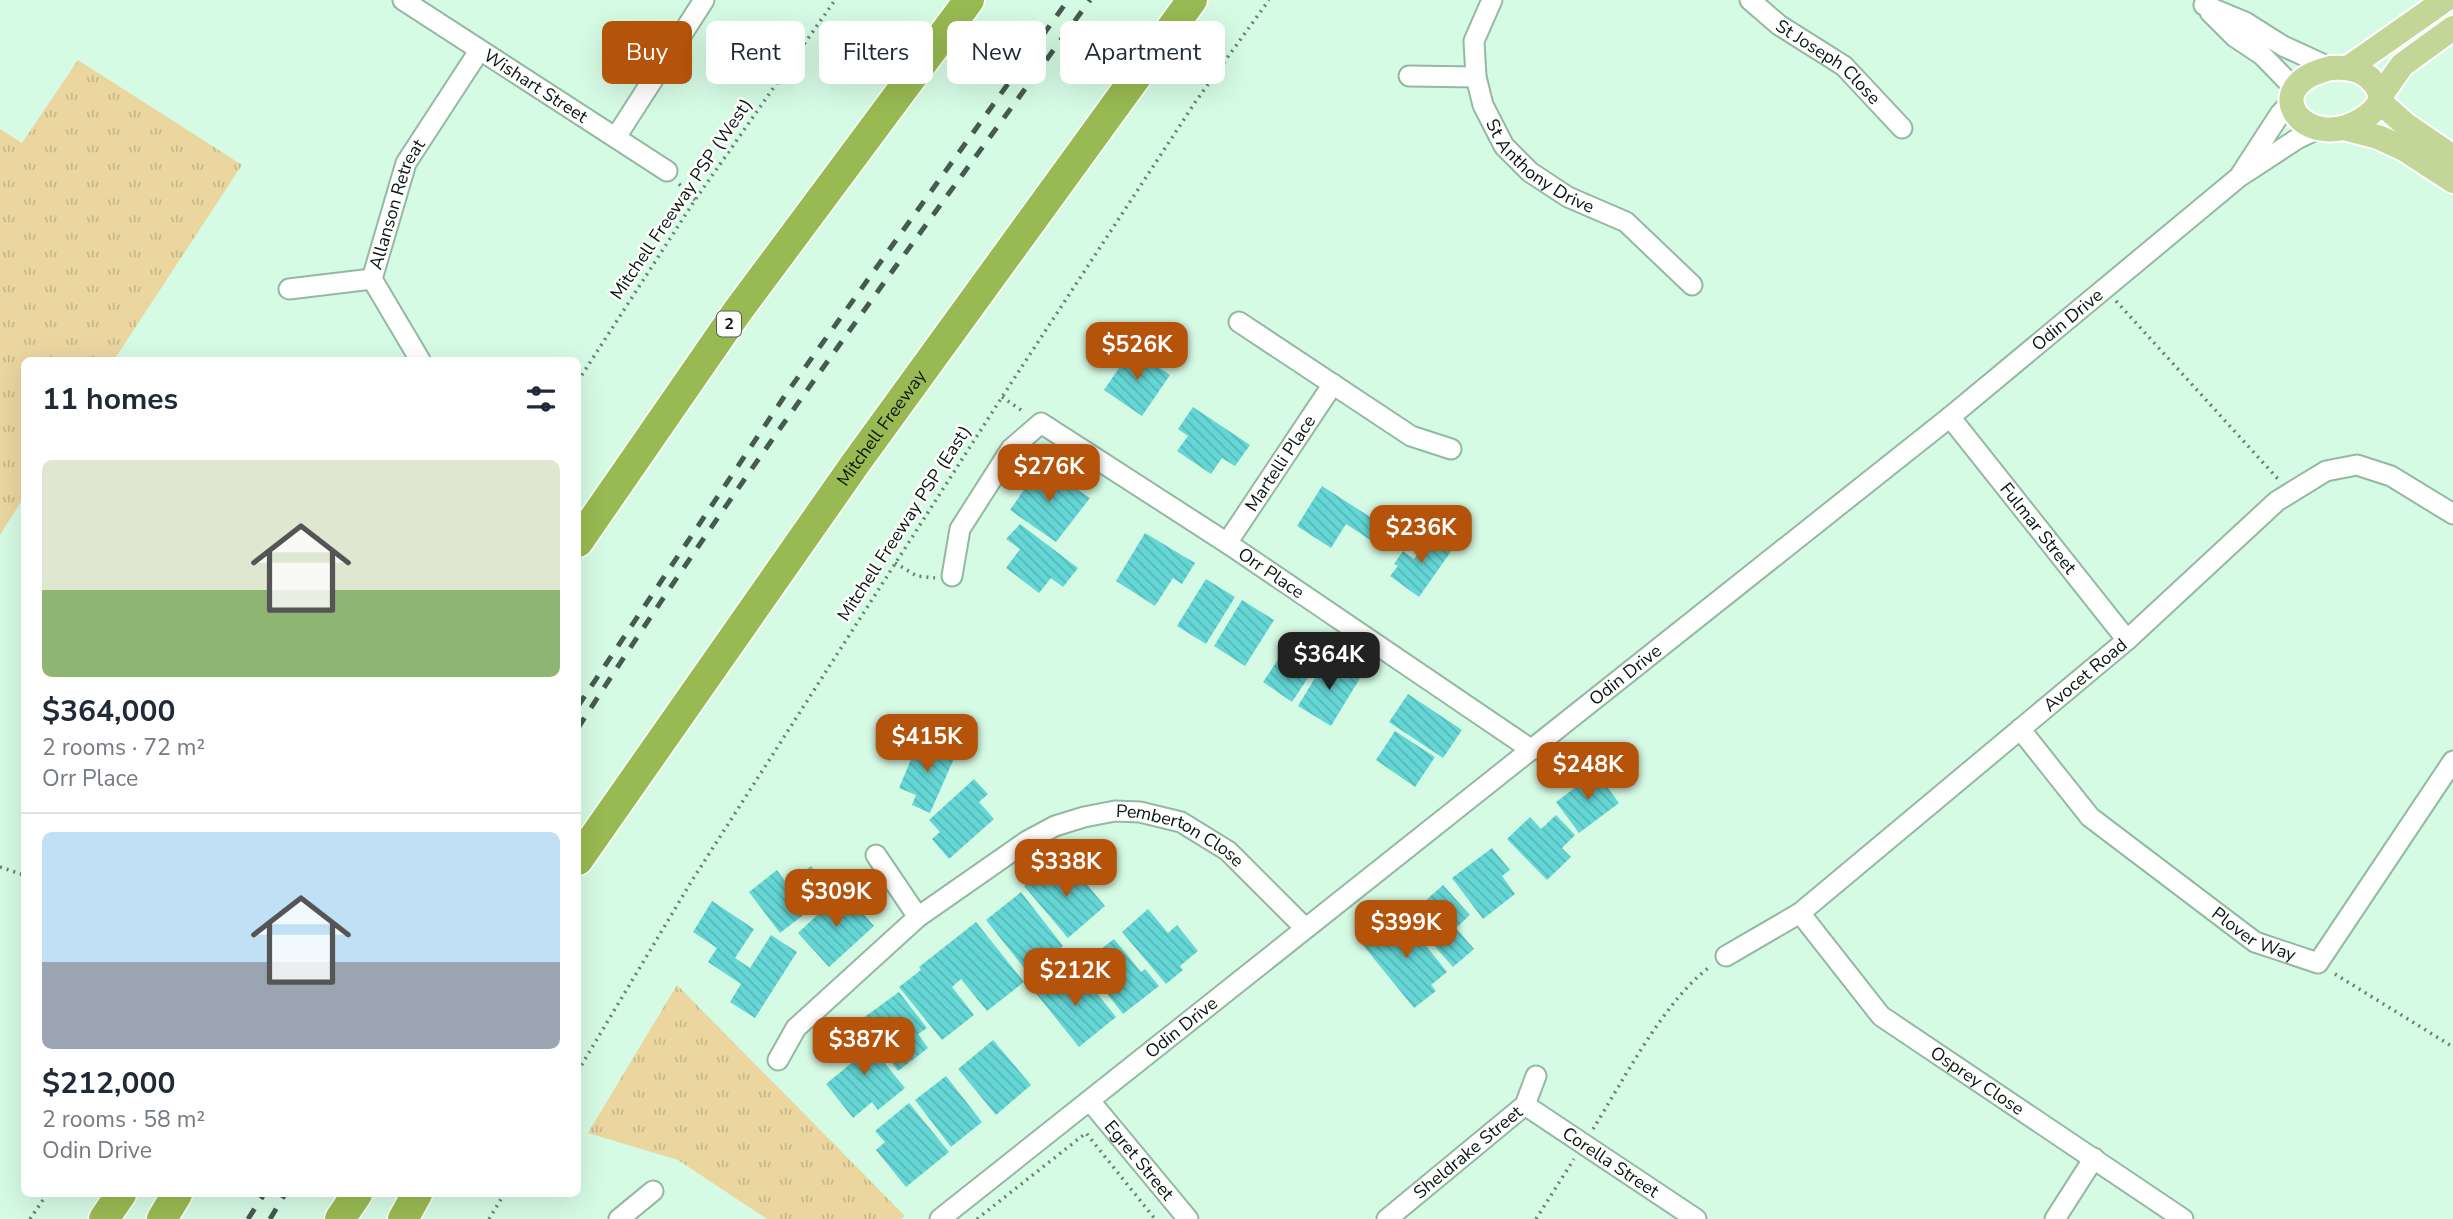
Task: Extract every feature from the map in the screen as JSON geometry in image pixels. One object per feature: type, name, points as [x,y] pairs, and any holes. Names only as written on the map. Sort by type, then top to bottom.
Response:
[{"type":"highway","name":"2","points":[[581,538],[737,312],[969,0]]},
{"type":"highway","name":"Mitchell Freeway","points":[[581,855],[855,464],[1192,0]]},
{"type":"highway","points":[[581,869],[607,815]]},
{"type":"highway","points":[[104,1219],[119,1197]]},
{"type":"highway","points":[[162,1219],[175,1197]]},
{"type":"highway","points":[[340,1219],[355,1197]]},
{"type":"highway","points":[[403,1219],[415,1197]]},
{"type":"main road","name":"Odin Drive","points":[[2293,95],[2309,75],[2340,68],[2445,0]]},
{"type":"main road","name":"Odin Drive","points":[[2332,128],[2364,119],[2381,99],[2402,65],[2453,28]]},
{"type":"main road","points":[[2340,68],[2365,73],[2371,77],[2381,99],[2406,125],[2453,157]]},
{"type":"main road","points":[[2293,95],[2292,107],[2300,119],[2378,137],[2404,149],[2453,181]]},
{"type":"street","name":"Wishart Street","points":[[403,0],[667,171]]},
{"type":"street","points":[[616,137],[704,0]]},
{"type":"street","name":"St Anthony Drive","points":[[1492,0],[1474,41],[1476,77],[1483,105],[1504,146],[1530,172],[1567,197],[1626,222],[1692,285]]},
{"type":"street","name":"St Joseph Close","points":[[1751,0],[1779,25],[1844,66],[1902,128]]},
{"type":"street","points":[[2200,3],[2245,22],[2283,46],[2340,68]]},
{"type":"street","points":[[2200,3],[2235,37],[2262,55],[2293,95]]},
{"type":"street","name":"Allanson Retreat","points":[[419,357],[372,279],[406,163],[479,51]]},
{"type":"street","points":[[1409,76],[1476,77]]},
{"type":"street","name":"Odin Drive","points":[[2239,177],[2293,95]]},
{"type":"street","name":"Odin Drive","points":[[940,1219],[1950,416],[2239,177],[2297,139],[2332,128]]},
{"type":"street","points":[[289,289],[372,279]]},
{"type":"street","points":[[1239,322],[1411,436],[1451,449]]},
{"type":"street","name":"Martelli Place","points":[[1227,543],[1334,384]]},
{"type":"street","name":"Fulmar Street","points":[[1950,416],[2127,640]]},
{"type":"street","points":[[953,574],[960,528],[1011,449],[1041,424]]},
{"type":"street","name":"Orr Place","points":[[1041,424],[1227,543],[1532,750]]},
{"type":"street","name":"Avocet Road","points":[[1726,956],[1800,913],[2127,640],[2277,501],[2326,471],[2357,465],[2391,476],[2453,514]]},
{"type":"street","name":"Plover Way","points":[[2020,729],[2090,817],[2255,942],[2318,963],[2453,761]]},
{"type":"street","name":"Pemberton Close","points":[[778,1060],[796,1028],[918,916],[1027,841],[1055,826],[1115,811],[1161,816],[1181,822],[1208,837],[1244,866],[1305,929]]},
{"type":"street","points":[[876,855],[918,916]]},
{"type":"street","name":"Osprey Close","points":[[1800,913],[1881,1016],[2183,1219]]},
{"type":"street","name":"Sheldrake Street","points":[[1387,1219],[1525,1105],[1536,1076]]},
{"type":"street","name":"Egret Street","points":[[1090,1101],[1188,1219]]},
{"type":"street","name":"Corella Street","points":[[1525,1105],[1696,1219]]},
{"type":"street","points":[[2055,1219],[2094,1158]]},
{"type":"street","points":[[619,1219],[653,1191]]},
{"type":"path","name":"Mitchell Freeway PSP (West)","points":[[581,376],[695,200],[835,0]]},
{"type":"path","name":"Mitchell Freeway PSP (East)","points":[[581,1066],[691,882],[1002,397],[1196,101],[1269,0]]},
{"type":"path","points":[[2106,289],[2277,478],[2288,495]]},
{"type":"path","points":[[1002,397],[1041,424]]},
{"type":"path","points":[[895,563],[916,576],[925,578],[953,574]]},
{"type":"path","points":[[0,867],[21,874]]},
{"type":"path","points":[[1590,1134],[1670,1008],[1701,973],[1726,956]]},
{"type":"path","points":[[2318,963],[2453,1047]]},
{"type":"path","points":[[977,1219],[1086,1133],[1155,1219]]},
{"type":"path","points":[[1536,1219],[1576,1156]]},
{"type":"path","points":[[30,1219],[45,1197]]},
{"type":"path","points":[[489,1219],[502,1197]]},
{"type":"green space","points":[[78,60],[242,165],[116,357],[21,357],[21,502],[0,535],[0,129],[22,143]]},
{"type":"green space","points":[[677,985],[905,1216],[901,1219],[767,1219],[678,1160],[588,1133]]},
{"type":"building","points":[[1132,349],[1170,375],[1142,416],[1104,390]]},
{"type":"building","points":[[1193,407],[1250,445],[1235,466],[1222,458],[1211,474],[1177,451],[1188,436],[1178,429]]},
{"type":"building","points":[[1041,465],[1090,498],[1056,542],[1010,510]]},
{"type":"building","points":[[1322,486],[1392,531],[1381,547],[1346,524],[1331,548],[1297,526]]},
{"type":"building","points":[[1020,524],[1078,568],[1063,587],[1051,578],[1039,593],[1006,568],[1020,549],[1006,539]]},
{"type":"building","points":[[1426,531],[1452,550],[1419,597],[1390,576],[1398,566],[1394,564],[1403,551],[1414,559],[1425,545],[1419,541]]},
{"type":"building","points":[[1145,533],[1195,563],[1182,584],[1173,578],[1155,606],[1116,581]]},
{"type":"building","points":[[1206,579],[1235,597],[1206,644],[1177,626]]},
{"type":"building","points":[[1242,600],[1274,620],[1245,666],[1214,646]]},
{"type":"building","points":[[1294,636],[1323,655],[1292,702],[1263,682]]},
{"type":"building","points":[[1327,658],[1360,678],[1331,726],[1298,706]]},
{"type":"building","points":[[1408,694],[1462,730],[1443,758],[1389,722]]},
{"type":"building","points":[[1395,731],[1435,757],[1415,787],[1376,760]]},
{"type":"building","points":[[920,738],[956,754],[930,813],[912,805],[916,795],[899,788]]},
{"type":"building","points":[[1596,772],[1619,803],[1579,833],[1556,802]]},
{"type":"building","points":[[974,779],[988,794],[979,802],[994,819],[949,859],[932,839],[940,832],[929,820]]},
{"type":"building","points":[[1556,815],[1575,835],[1562,848],[1571,857],[1547,880],[1507,839],[1530,817],[1541,829]]},
{"type":"building","points":[[1492,848],[1510,870],[1502,876],[1515,894],[1483,919],[1452,878]]},
{"type":"building","points":[[1070,864],[1105,906],[1068,938],[1024,886],[1039,873],[1047,882]]},
{"type":"building","points":[[811,866],[824,882],[833,874],[842,885],[780,933],[749,892],[777,870],[787,884]]},
{"type":"building","points":[[1443,885],[1470,915],[1456,928],[1474,949],[1453,967],[1408,916]]},
{"type":"building","points":[[843,891],[874,926],[829,967],[798,933]]},
{"type":"building","points":[[1021,892],[1063,946],[1028,973],[986,920]]},
{"type":"building","points":[[712,901],[754,929],[735,958],[750,968],[771,935],[797,952],[755,1018],[730,1002],[741,984],[708,962],[717,948],[693,932]]},
{"type":"building","points":[[1148,909],[1168,933],[1177,925],[1198,951],[1180,966],[1183,970],[1166,984],[1122,932]]},
{"type":"building","points":[[1400,913],[1447,972],[1431,985],[1436,991],[1414,1008],[1362,944]]},
{"type":"building","points":[[976,922],[1024,982],[987,1011],[961,979],[952,987],[974,1015],[942,1040],[899,987],[921,970],[919,967]]},
{"type":"building","points":[[1114,939],[1141,972],[1145,969],[1159,986],[1123,1014],[1090,972],[1099,965],[1092,956]]},
{"type":"building","points":[[1061,969],[1082,995],[1092,987],[1116,1017],[1079,1047],[1034,991]]},
{"type":"building","points":[[899,992],[927,1028],[918,1034],[928,1048],[898,1071],[859,1021]]},
{"type":"building","points":[[855,1027],[905,1088],[878,1110],[872,1102],[853,1118],[826,1084],[854,1061],[839,1041]]},
{"type":"building","points":[[993,1040],[1031,1085],[996,1115],[958,1069]]},
{"type":"building","points":[[946,1076],[982,1122],[951,1147],[915,1100]]},
{"type":"building","points":[[909,1103],[949,1152],[906,1187],[876,1150],[885,1142],[875,1131]]},
{"type":"railway","points":[[581,702],[786,394],[1068,0]]},
{"type":"railway","points":[[581,723],[764,451],[1090,0]]},
{"type":"railway","points":[[248,1219],[262,1197]]},
{"type":"railway","points":[[270,1219],[283,1197]]}]
